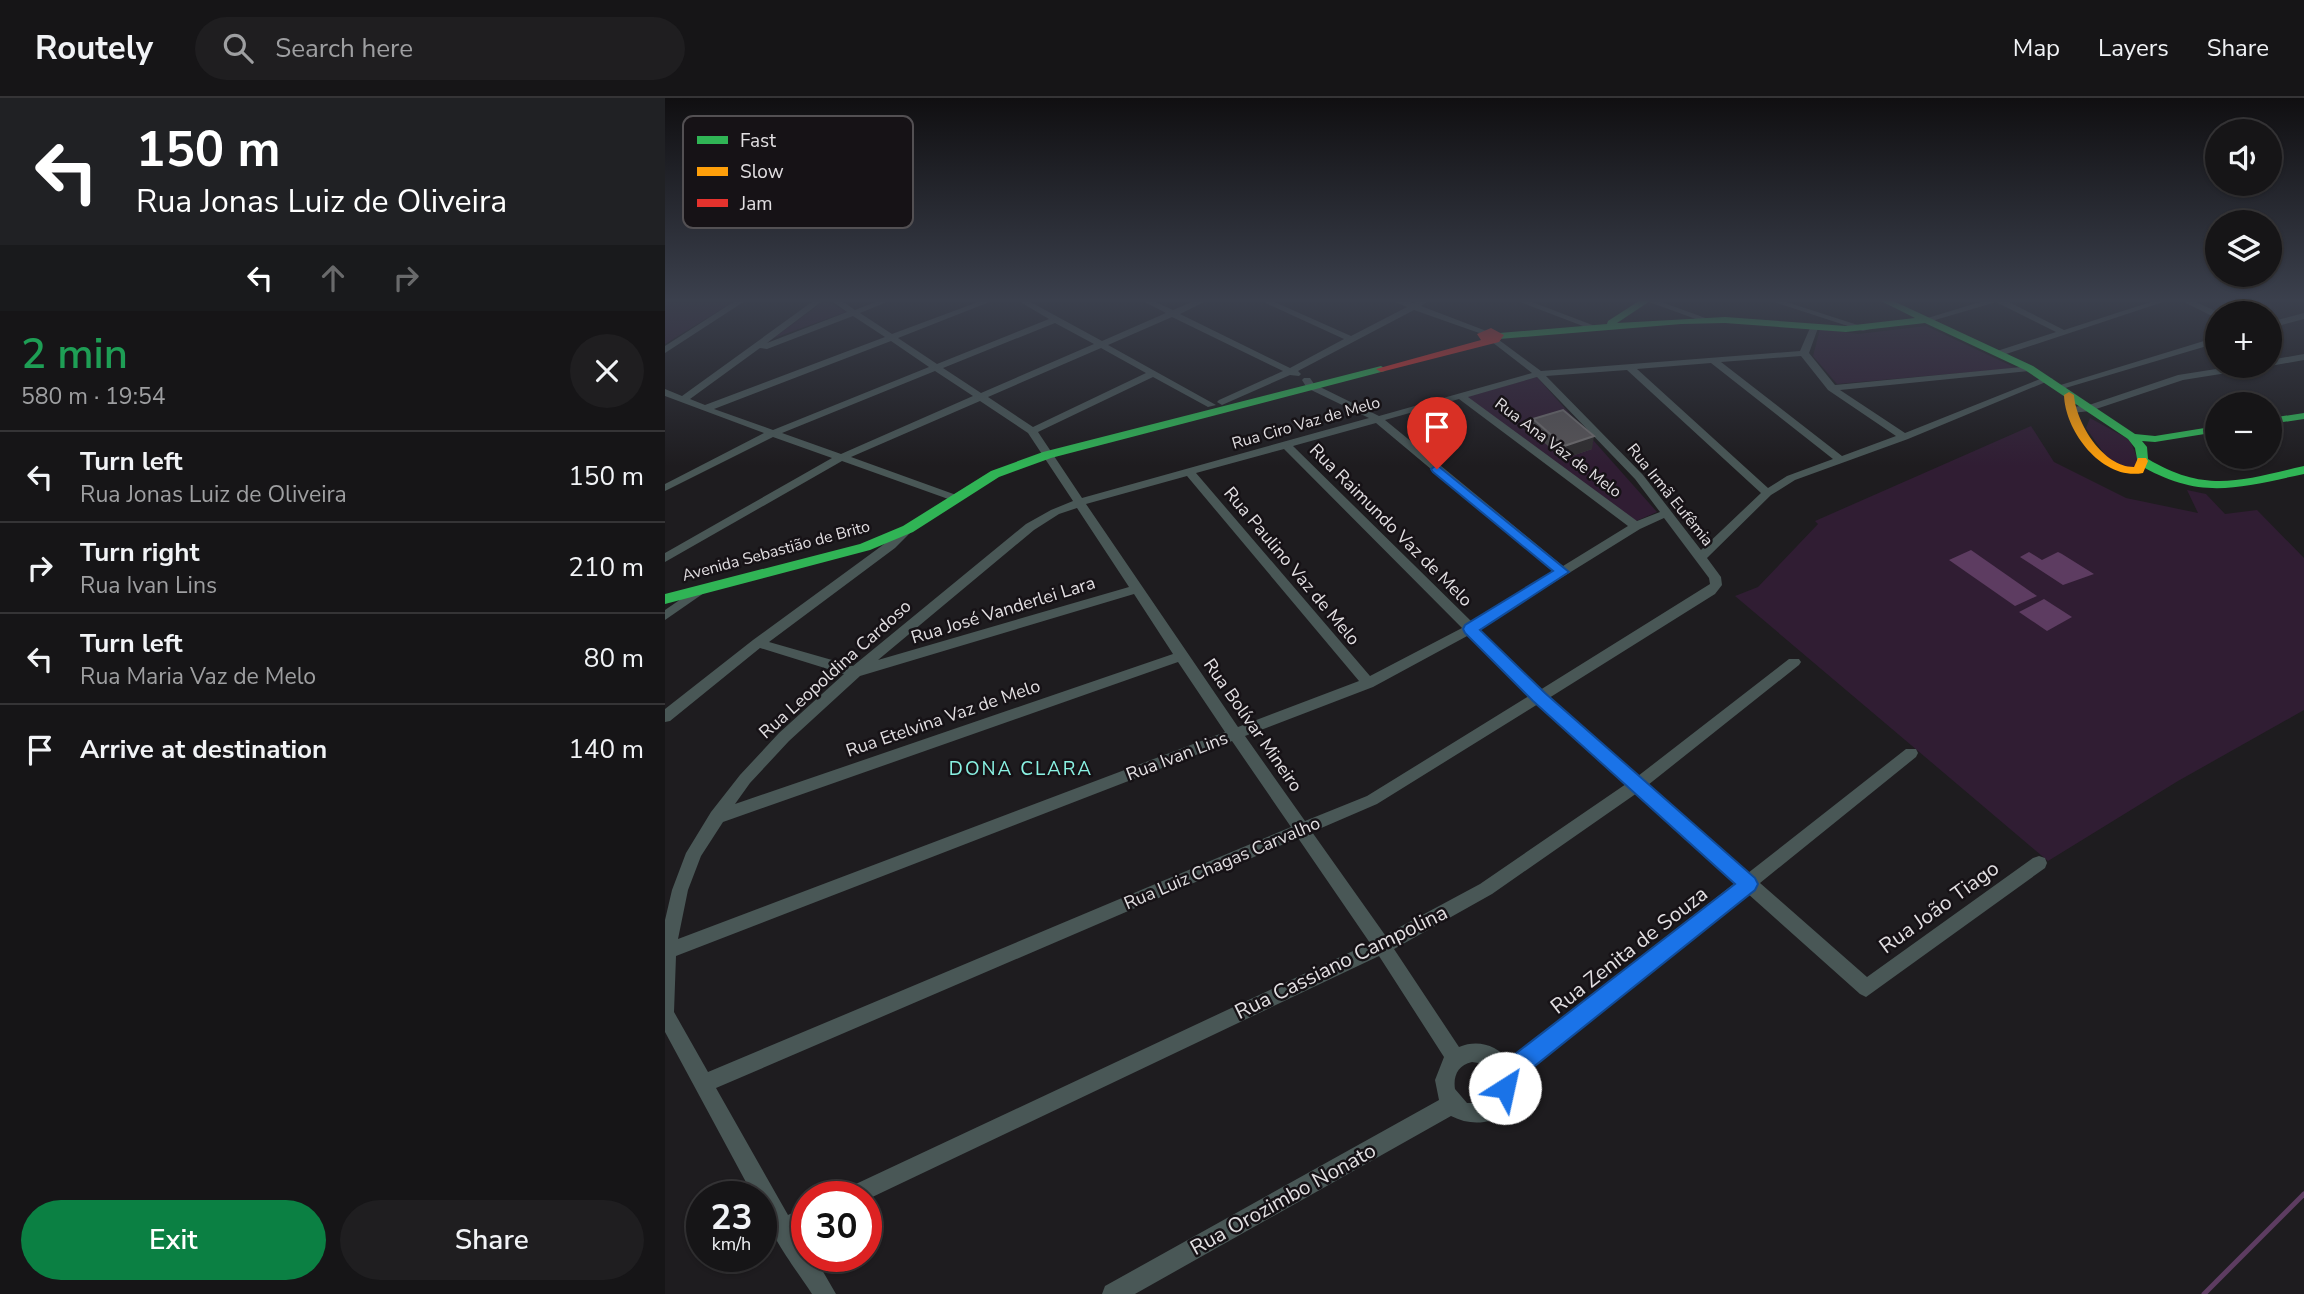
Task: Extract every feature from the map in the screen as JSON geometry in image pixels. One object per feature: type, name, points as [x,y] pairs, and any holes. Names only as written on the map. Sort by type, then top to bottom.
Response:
[{"type":"street","points":[[684,399],[744,355]]},
{"type":"street","points":[[705,410],[847,355]]},
{"type":"street","points":[[915,355],[1032,431],[1153,373]]},
{"type":"street","points":[[665,488],[773,433],[968,355]]},
{"type":"street","points":[[665,558],[840,458],[1075,355]]},
{"type":"street","points":[[1120,355],[1217,403],[1321,355]]},
{"type":"street","points":[[1256,355],[1378,419],[1562,572]]},
{"type":"street","name":"Avenida Sebastião de Brito","points":[[1045,451],[1419,355]]},
{"type":"street","name":"Rua Irmã Eufêmia","points":[[1515,355],[1539,374],[1639,477],[1715,577],[1716,585],[1711,591]]},
{"type":"street","name":"Rua Ciro Vaz de Melo","points":[[1081,502],[1539,374],[1776,355]]},
{"type":"street","points":[[1805,355],[1816,374],[1831,388],[1904,437]]},
{"type":"street","points":[[2004,355],[2029,368],[2062,393],[2090,408],[2142,446],[2167,479],[2207,489],[2304,470]]},
{"type":"street","points":[[1701,557],[1767,493],[1791,478],[1904,437],[2062,393],[2174,355]]},
{"type":"street","points":[[2282,361],[2304,357]]},
{"type":"street","points":[[1711,359],[1840,459]]},
{"type":"street","points":[[1629,367],[1767,493]]},
{"type":"street","points":[[1831,388],[2029,368]]},
{"type":"street","points":[[2090,408],[2181,377],[2205,373]]},
{"type":"street","name":"Avenida Sebastião de Brito","points":[[665,590],[861,541],[949,496],[992,468],[1045,451],[1217,403],[1311,383]]},
{"type":"street","points":[[665,392],[705,410],[949,496]]},
{"type":"street","points":[[2062,393],[2095,451],[2108,463],[2130,472],[2139,470],[2142,446]]},
{"type":"street","name":"Rua Ana Vaz de Melo","points":[[1461,396],[1636,526]]},
{"type":"street","points":[[2282,419],[2304,416]]},
{"type":"street","name":"Rua Bolívar Mineiro","points":[[1032,431],[1181,656],[1382,946],[1456,1059]]},
{"type":"street","points":[[2142,446],[2205,432]]},
{"type":"street","name":"Rua Raimundo Vaz de Melo","points":[[1287,446],[1539,697],[1866,988]]},
{"type":"street","name":"Rua Paulino Vaz de Melo","points":[[1189,472],[1368,683]]},
{"type":"street","name":"Avenida Sebastião de Brito","points":[[665,599],[865,547],[908,529],[949,496]]},
{"type":"street","name":"Rua Leopoldina Cardoso","points":[[825,1294],[783,1228],[666,1014],[666,952],[680,890],[694,853],[717,817],[745,779],[784,737],[855,672],[1030,527],[1055,512],[1081,502]]},
{"type":"street","name":"Rua Ivan Lins","points":[[666,952],[1368,683],[1470,629],[1636,526],[1667,513]]},
{"type":"street","points":[[665,717],[758,643],[891,545],[908,529]]},
{"type":"street","name":"Rua José Vanderlei Lara","points":[[855,672],[1137,589]]},
{"type":"street","points":[[665,616],[700,590]]},
{"type":"street","name":"Rua Luiz Chagas Carvalho","points":[[705,1083],[1372,800],[1711,591]]},
{"type":"street","points":[[758,643],[855,672]]},
{"type":"street","name":"Rua Etelvina Vaz de Melo","points":[[717,817],[1181,656]]},
{"type":"street","name":"Rua Cassiano Campolina","points":[[882,1182],[1382,946],[1486,889],[1638,783],[1794,662]]},
{"type":"street","name":"Rua Zenita de Souza","points":[[1505,1076],[1911,753]]},
{"type":"street","name":"Rua João Tiago","points":[[1866,988],[2039,863]]},
{"type":"street","points":[[1465,1053],[1485,1053],[1501,1066],[1505,1076],[1502,1098],[1495,1107],[1482,1114],[1461,1111],[1452,1104],[1445,1088],[1445,1077],[1456,1059],[1465,1053]]},
{"type":"street","name":"Rua Orozimbo Nonato","points":[[1114,1294],[1452,1104]]},
{"type":"street","points":[[783,1228],[791,1224]]},
{"type":"shaded area","points":[[1988,355],[2016,368],[1837,384],[1813,356]]},
{"type":"shaded area","points":[[1537,377],[1657,512],[1634,522],[1466,397]]},
{"type":"shaded area","points":[[2090,418],[2130,440],[2138,460],[2132,473],[2110,462],[2086,428]]},
{"type":"shaded area","points":[[2031,426],[2054,462],[2126,498],[2198,513],[2187,490],[2206,494],[2225,514],[2257,510],[2304,558],[2304,710],[2178,781],[2048,861],[1735,596],[1758,587],[1818,524],[1815,521]]},
{"type":"shaded area","points":[[1971,550],[2037,596],[2015,606],[1949,560]]},
{"type":"shaded area","points":[[2029,552],[2042,560],[2058,552],[2094,574],[2063,585],[2020,557]]},
{"type":"shaded area","points":[[2044,599],[2072,617],[2047,631],[2019,612]]},
{"type":"building","points":[[1563,410],[1594,436],[1564,446],[1533,419]]},
{"type":"waterway","points":[[2204,1294],[2304,1194]]},
{"type":"traffic: fast","points":[[2001,355],[2029,368],[2132,437],[2141,447],[2142,461],[2183,481],[2221,485],[2304,470]]},
{"type":"traffic: fast","points":[[665,599],[865,547],[908,529],[995,474],[1047,455],[1381,369]]},
{"type":"traffic: fast","points":[[2282,419],[2304,416]]},
{"type":"traffic: fast","points":[[2132,437],[2155,439],[2205,431]]},
{"type":"traffic: slow","points":[[2069,395],[2069,404],[2078,425],[2101,456],[2117,468],[2125,470],[2139,470],[2142,461]]},
{"type":"traffic: jam","points":[[1381,369],[1437,355]]},
{"type":"district","name":"DONA CLARA","points":[[1021,769]]},
{"type":"route","points":[[1437,469],[1562,572],[1470,629],[1539,697],[1749,884],[1505,1076],[1505,1088]]}]
